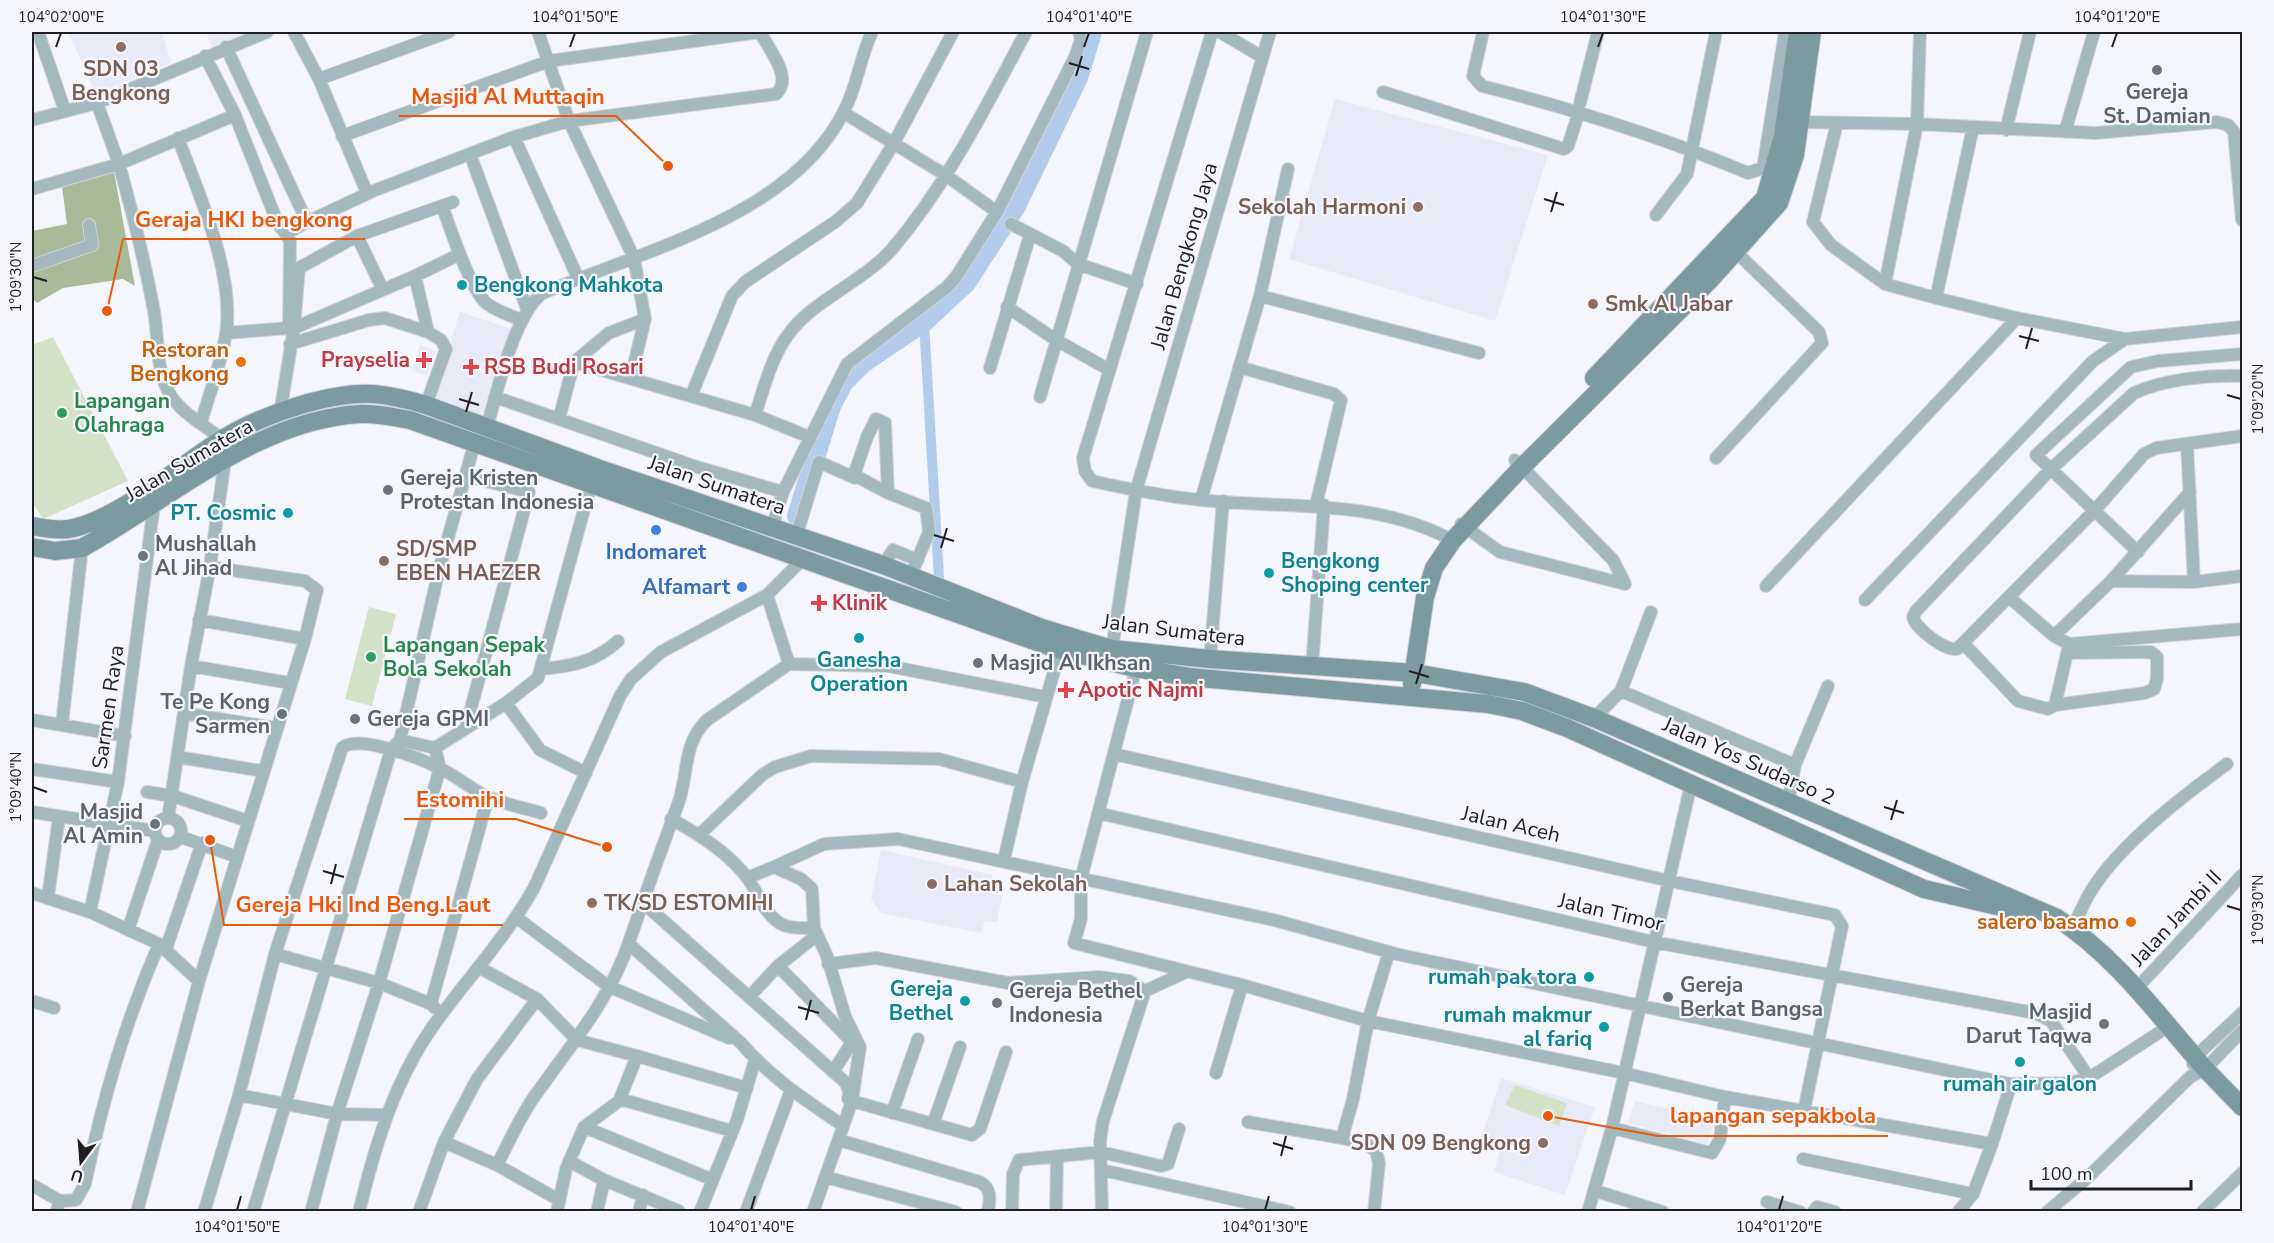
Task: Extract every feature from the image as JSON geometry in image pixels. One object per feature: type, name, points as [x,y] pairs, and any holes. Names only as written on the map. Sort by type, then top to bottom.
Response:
[{"type":"main road","points":[[1408,673],[1411,608],[1426,566],[1446,537],[1462,524],[1765,198],[1775,135],[1798,32]]},
{"type":"main road","points":[[1518,464],[1736,252],[1779,202],[1796,155],[1812,32]]},
{"type":"main road","points":[[355,396],[354,406],[360,414]]},
{"type":"main road","name":"Jalan Sumatera","points":[[32,547],[55,551],[82,548],[222,439],[280,413],[335,398],[397,397],[426,405],[600,469],[726,521],[803,559],[1136,668],[1189,677],[1404,696]]},
{"type":"main road","points":[[335,398],[339,404],[338,416]]},
{"type":"main road","name":"Jalan Sumatera","points":[[32,526],[66,530],[117,520],[154,505],[225,460],[294,428],[338,416],[360,414],[410,420],[591,484],[701,512]]},
{"type":"main road","name":"Jalan Sumatera","points":[[726,521],[772,527],[883,565],[1063,643],[1210,659],[1408,673]]},
{"type":"main road","points":[[1404,696],[1430,579],[1462,524]]},
{"type":"main road","name":"Jalan Yos Sudarso 2","points":[[1408,673],[1524,692],[1594,718],[2065,923],[2097,947],[2138,987],[2169,1026],[2197,1068],[2242,1107]]},
{"type":"main road","name":"Jalan Yos Sudarso 2","points":[[1404,696],[1478,703],[1522,711],[1567,728],[1924,889],[2065,923]]},
{"type":"main road","points":[[1763,818],[1780,800]]},
{"type":"street","points":[[38,32],[64,111]]},
{"type":"street","points":[[32,120],[97,103],[226,47],[267,32]]},
{"type":"street","points":[[294,32],[319,79],[366,193]]},
{"type":"street","points":[[319,79],[449,32]]},
{"type":"street","points":[[538,32],[569,121],[634,258],[645,320],[631,377]]},
{"type":"street","points":[[286,234],[366,193],[514,137],[569,121],[776,94],[783,87],[784,78],[760,32],[549,61],[342,136]]},
{"type":"street","points":[[487,427],[524,314],[541,294],[681,239],[766,195],[796,172],[826,139],[844,113],[872,32]]},
{"type":"street","points":[[691,396],[732,296],[745,282],[835,222],[857,203],[894,143],[953,32]]},
{"type":"street","points":[[755,415],[775,358],[788,334],[802,320],[892,250],[947,176],[1026,32]]},
{"type":"street","points":[[772,527],[783,492],[847,364],[947,287],[956,277],[997,212],[1075,57],[1081,40],[1079,32]]},
{"type":"street","points":[[1041,397],[1147,32]]},
{"type":"street","points":[[1212,32],[1137,284],[1108,369],[1083,465],[1092,481],[1136,491],[1201,500],[1320,505],[1398,518],[1446,537]]},
{"type":"street","points":[[1220,32],[1262,57]]},
{"type":"street","name":"Jalan Bengkong Jaya","points":[[1112,649],[1136,491],[1270,32]]},
{"type":"street","points":[[1483,32],[1473,68],[1474,80],[1482,86],[1579,108],[1691,149],[1748,173],[1755,173],[1763,168],[1775,135],[1785,32]]},
{"type":"street","points":[[1383,92],[1564,149],[1568,146],[1598,32]]},
{"type":"street","points":[[1656,215],[1686,174],[1716,32]]},
{"type":"street","points":[[1885,284],[1917,124],[1920,32]]},
{"type":"street","points":[[2006,130],[2030,32]]},
{"type":"street","points":[[2065,132],[2094,32]]},
{"type":"street","points":[[226,47],[307,222]]},
{"type":"street","points":[[205,56],[235,115],[278,224],[290,241],[289,328],[226,333]]},
{"type":"street","points":[[97,103],[119,164],[152,297],[160,362],[167,389],[174,400],[222,439]]},
{"type":"street","points":[[844,113],[947,176],[997,212]]},
{"type":"street","points":[[32,189],[119,164],[235,115]]},
{"type":"street","points":[[1802,122],[1917,124],[2096,133],[2217,122],[2228,125],[2234,132],[2238,153],[2242,220]]},
{"type":"street","points":[[1837,123],[1813,222],[1831,245],[1885,284],[2017,318],[2125,339],[2242,327]]},
{"type":"street","points":[[1936,298],[1973,128]]},
{"type":"street","points":[[514,137],[578,278]]},
{"type":"street","points":[[178,138],[221,262],[226,333],[201,423]]},
{"type":"street","points":[[470,154],[524,314]]},
{"type":"street","points":[[1201,500],[1260,296],[1288,169]]},
{"type":"street","points":[[280,413],[294,328],[299,268],[357,236],[448,205],[460,254],[482,299],[493,308],[524,314]]},
{"type":"street","points":[[1011,224],[1064,251],[1078,264],[1137,284]]},
{"type":"street","points":[[32,266],[92,245],[89,225]]},
{"type":"street","points":[[990,368],[1030,235]]},
{"type":"street","points":[[357,236],[382,288]]},
{"type":"street","points":[[1716,458],[1822,344],[1818,332],[1736,252]]},
{"type":"street","points":[[294,328],[460,254]]},
{"type":"street","points":[[415,276],[428,332]]},
{"type":"street","points":[[1260,296],[1479,353]]},
{"type":"street","points":[[1007,307],[1056,340],[1108,369]]},
{"type":"street","points":[[290,344],[369,320],[385,318],[428,332],[445,344],[445,355],[426,405]]},
{"type":"street","points":[[1766,586],[2017,318]]},
{"type":"street","points":[[559,419],[574,362],[609,333],[645,320]]},
{"type":"street","points":[[1865,600],[2093,361],[2125,339]]},
{"type":"street","points":[[2138,552],[2036,455],[2131,367],[2158,361],[2242,354]]},
{"type":"street","points":[[574,362],[755,415],[809,437]]},
{"type":"street","points":[[1239,367],[1334,394],[1341,399],[1320,505],[1312,667]]},
{"type":"street","points":[[2242,376],[2172,382],[2150,386],[2134,393],[2051,469],[1913,617],[1915,624],[1947,649],[1957,649],[2095,510],[2144,454],[2156,448],[2242,436]]},
{"type":"street","points":[[495,397],[697,467],[783,492]]},
{"type":"street","points":[[855,478],[854,468],[867,436],[875,420],[881,419],[885,423],[888,493]]},
{"type":"street","points":[[254,1212],[391,750],[400,741],[439,570],[474,444]]},
{"type":"street","points":[[2187,444],[2194,582]]},
{"type":"street","points":[[168,818],[191,666],[210,567],[225,460]]},
{"type":"street","points":[[796,537],[819,462],[888,493],[921,504],[927,511],[928,532],[910,577]]},
{"type":"street","points":[[1462,524],[1500,552],[1625,584],[1613,560],[1518,464]]},
{"type":"street","points":[[466,476],[529,492],[466,727]]},
{"type":"street","points":[[400,741],[435,748],[534,683],[542,669],[591,484]]},
{"type":"street","points":[[2054,636],[2111,581],[2190,492]]},
{"type":"street","points":[[1210,659],[1223,501]]},
{"type":"street","name":"Sarmen Raya","points":[[90,912],[118,782],[154,505]]},
{"type":"street","points":[[62,724],[82,548]]},
{"type":"street","points":[[883,565],[893,549],[918,560]]},
{"type":"street","points":[[359,1212],[387,1115],[401,1079],[441,1015],[517,918],[534,888],[620,696],[647,663],[698,631],[767,595],[803,559]]},
{"type":"street","points":[[137,1212],[199,981],[262,771],[305,639],[317,590],[309,582],[210,567]]},
{"type":"street","points":[[2111,581],[2194,582],[2242,576]]},
{"type":"street","points":[[767,595],[789,664]]},
{"type":"street","points":[[1964,644],[2018,701],[2048,710],[2055,705],[2145,693],[2156,686],[2157,657],[2151,652],[2068,648],[2010,598]]},
{"type":"street","points":[[1594,718],[1621,691],[1651,612]]},
{"type":"street","points":[[199,620],[305,639]]},
{"type":"street","points":[[2068,648],[2242,629]]},
{"type":"street","points":[[542,669],[587,662],[605,652],[618,641]]},
{"type":"street","points":[[1004,860],[1022,782],[1063,643]]},
{"type":"street","points":[[2055,705],[2068,648]]},
{"type":"street","points":[[497,1165],[533,1098],[578,1040],[629,944],[641,901],[680,796],[687,754],[698,729],[717,711],[789,664],[888,666],[1046,697]]},
{"type":"street","points":[[191,666],[290,683]]},
{"type":"street","points":[[1133,680],[1081,879],[1081,919],[1074,943],[1242,985],[1368,1021],[1624,1073],[1725,1097],[1992,1144]]},
{"type":"street","points":[[1780,800],[1828,686]]},
{"type":"street","points":[[1621,691],[1795,765]]},
{"type":"street","points":[[506,703],[540,750],[586,773]]},
{"type":"street","points":[[184,713],[276,728]]},
{"type":"street","points":[[32,720],[124,736]]},
{"type":"street","points":[[204,1212],[239,1095],[275,954],[342,748],[349,743],[360,742],[391,750],[440,768],[488,797],[541,813]]},
{"type":"street","points":[[311,1212],[337,1114],[379,983],[440,768],[435,748]]},
{"type":"street","name":"Jalan Aceh","points":[[1114,754],[1670,881],[1835,915],[1842,926],[1804,1111]]},
{"type":"street","points":[[700,834],[762,775],[775,767],[811,756],[939,759],[1022,782]]},
{"type":"street","points":[[178,757],[262,771]]},
{"type":"street","points":[[2065,923],[2118,858],[2190,791],[2227,764]]},
{"type":"street","points":[[32,769],[118,782]]},
{"type":"street","points":[[1588,1212],[1596,1191],[1612,1128],[1691,784]]},
{"type":"street","points":[[147,792],[173,796],[248,820]]},
{"type":"street","points":[[431,1004],[488,797]]},
{"type":"street","points":[[32,812],[156,836],[170,845],[181,837]]},
{"type":"street","name":"Jalan Timor","points":[[1098,813],[1654,942],[2035,1013],[2051,1021],[2089,1078]]},
{"type":"street","points":[[48,897],[59,817]]},
{"type":"street","points":[[128,930],[160,820],[168,818],[180,824],[181,837]]},
{"type":"street","points":[[671,819],[700,834],[747,878],[768,913],[778,922],[787,927],[815,931]]},
{"type":"street","points":[[181,837],[237,857]]},
{"type":"street","points":[[747,878],[824,844],[898,839],[1004,860],[1274,921],[1389,952],[2011,1084],[2070,1083],[2089,1078],[2169,1026]]},
{"type":"street","points":[[32,1185],[58,1206],[76,1200],[85,1184],[117,1054],[132,1008],[163,947],[202,843]]},
{"type":"street","points":[[774,867],[801,879],[812,889],[815,931],[845,1016],[860,1047],[852,1101],[813,1212]]},
{"type":"street","name":"Jalan Jambi II","points":[[2138,987],[2242,875]]},
{"type":"street","points":[[32,893],[90,912],[163,947],[199,981]]},
{"type":"street","points":[[641,901],[846,1083],[849,1092],[839,1123],[804,1212]]},
{"type":"street","points":[[517,918],[608,986],[741,1043]]},
{"type":"street","points":[[749,997],[815,931]]},
{"type":"street","points":[[629,944],[741,1043],[755,1060],[791,1090],[839,1123]]},
{"type":"street","points":[[1342,1138],[1353,1099],[1368,1021],[1389,952]]},
{"type":"street","points":[[275,954],[379,983],[431,1004],[441,1015]]},
{"type":"street","points":[[828,964],[876,958],[1008,983],[1099,977],[1130,981],[1145,991]]},
{"type":"street","points":[[778,966],[852,1042],[833,1072]]},
{"type":"street","points":[[480,968],[537,999],[578,1040],[747,1088]]},
{"type":"street","points":[[1102,1212],[1103,1121],[1145,991],[1186,972]]},
{"type":"street","points":[[1216,1073],[1242,985]]},
{"type":"street","points":[[419,1212],[444,1142],[477,1079],[537,999]]},
{"type":"street","points":[[32,1001],[54,1008]]},
{"type":"street","points":[[2197,1068],[2242,1012]]},
{"type":"street","points":[[2047,1212],[2086,1179],[2197,1068],[2242,1031]]},
{"type":"street","points":[[892,1113],[918,1039]]},
{"type":"street","points":[[933,1124],[960,1047]]},
{"type":"street","points":[[852,1101],[967,1135],[976,1133],[1006,1052]]},
{"type":"street","points":[[444,1142],[497,1165],[558,1206],[569,1161],[584,1127],[620,1099],[637,1056]]},
{"type":"street","points":[[700,1212],[711,1179],[732,1131],[755,1060]]},
{"type":"street","points":[[1958,1212],[1973,1194],[2011,1084]]},
{"type":"street","points":[[746,1212],[791,1090]]},
{"type":"street","points":[[239,1095],[285,1106],[337,1114],[387,1115]]},
{"type":"street","points":[[1612,1128],[1712,1153],[1720,1139],[1725,1097]]},
{"type":"street","points":[[620,1099],[732,1131]]},
{"type":"street","points":[[1248,1122],[1342,1138],[1366,1144],[1376,1151],[1378,1163],[1374,1212]]},
{"type":"street","points":[[584,1127],[711,1179]]},
{"type":"street","points":[[1012,1212],[1013,1174],[1019,1160],[1101,1152],[1161,1166],[1168,1164],[1179,1129]]},
{"type":"street","points":[[839,1140],[980,1182],[990,1194],[988,1212]]},
{"type":"street","points":[[1056,1212],[1057,1158]]},
{"type":"street","points":[[1803,1159],[1973,1194]]},
{"type":"street","points":[[569,1161],[604,1180],[679,1212]]},
{"type":"street","points":[[1102,1170],[1236,1206],[1290,1212]]},
{"type":"street","points":[[2202,1212],[2242,1173]]},
{"type":"street","points":[[825,1177],[956,1212]]},
{"type":"street","points":[[597,1212],[604,1180]]},
{"type":"street","points":[[1596,1191],[1663,1212]]},
{"type":"street","points":[[639,1212],[643,1195]]},
{"type":"street","points":[[1767,1203],[1800,1212]]},
{"type":"street","points":[[1813,1212],[1817,1207],[1835,1212]]},
{"type":"shaded area","name":"SDN 03 Bengkong","points":[[68,32],[162,32],[171,63],[96,94]]},
{"type":"shaded area","points":[[206,32],[252,32],[212,47]]},
{"type":"shaded area","name":"Sekolah Harmoni","points":[[1335,99],[1548,155],[1495,321],[1289,259]]},
{"type":"shaded area","name":"RSB Budi Rosari","points":[[460,312],[512,329],[482,421],[431,405]]},
{"type":"shaded area","name":"Prayselia","points":[[420,345],[436,351],[427,376],[412,370]]},
{"type":"shaded area","name":"Lahan Sekolah","points":[[881,850],[993,875],[989,893],[1002,895],[997,922],[985,921],[981,933],[881,913],[871,899]]},
{"type":"shaded area","points":[[1501,1078],[1595,1107],[1565,1195],[1494,1172],[1501,1146],[1481,1138]]},
{"type":"shaded area","points":[[1635,1101],[1715,1120],[1707,1144],[1628,1123]]},
{"type":"green space","points":[[114,172],[135,286],[123,279],[63,288],[37,303],[32,298],[32,231],[67,224],[62,187]]},
{"type":"green space","name":"Lapangan Olahraga","points":[[53,337],[128,481],[43,519],[32,502],[32,345]]},
{"type":"green space","name":"Lapangan Sepak Bola Sekolah","points":[[369,607],[396,614],[372,706],[345,699]]},
{"type":"green space","points":[[1515,1085],[1567,1103],[1559,1126],[1505,1105]]},
{"type":"waterway","points":[[797,516],[831,406],[843,383],[863,363],[924,322],[966,283],[1016,206],[1078,78],[1092,32]]},
{"type":"waterway","points":[[924,322],[939,578]]},
{"type":"place","name":"SDN 03 Bengkong","points":[[121,47]]},
{"type":"place","name":"Gereja St. Damian","points":[[2157,70]]},
{"type":"place","name":"Masjid Al Muttaqin","points":[[668,166]]},
{"type":"place","name":"Sekolah Harmoni","points":[[1418,207]]},
{"type":"place","name":"Bengkong Mahkota","points":[[462,285]]},
{"type":"place","name":"Smk Al Jabar","points":[[1593,304]]},
{"type":"place","name":"Geraja HKI bengkong","points":[[107,311]]},
{"type":"place","name":"Prayselia","points":[[424,360]]},
{"type":"place","name":"Restoran Bengkong","points":[[241,362]]},
{"type":"place","name":"RSB Budi Rosari","points":[[471,367]]},
{"type":"place","name":"Lapangan Olahraga","points":[[62,413]]},
{"type":"place","name":"Gereja Kristen Protestan Indonesia","points":[[388,490]]},
{"type":"place","name":"PT. Cosmic","points":[[288,513]]},
{"type":"place","name":"Indomaret","points":[[656,530]]},
{"type":"place","name":"Mushallah Al Jihad","points":[[143,556]]},
{"type":"place","name":"SD/SMP EBEN HAEZER","points":[[384,561]]},
{"type":"place","name":"Bengkong Shoping center","points":[[1269,573]]},
{"type":"place","name":"Alfamart","points":[[742,587]]},
{"type":"place","name":"Klinik","points":[[819,603]]},
{"type":"place","name":"Ganesha Operation","points":[[859,638]]},
{"type":"place","name":"Lapangan Sepak Bola Sekolah","points":[[371,657]]},
{"type":"place","name":"Masjid Al Ikhsan","points":[[978,663]]},
{"type":"place","name":"Apotic Najmi","points":[[1066,690]]},
{"type":"place","name":"Te Pe Kong Sarmen","points":[[282,714]]},
{"type":"place","name":"Gereja GPMI","points":[[355,719]]},
{"type":"place","name":"Masjid Al Amin","points":[[155,824]]},
{"type":"place","name":"Gereja Hki Ind Beng.Laut","points":[[210,840]]},
{"type":"place","name":"Estomihi","points":[[607,847]]},
{"type":"place","name":"Lahan Sekolah","points":[[932,884]]},
{"type":"place","name":"TK/SD ESTOMIHI","points":[[592,903]]},
{"type":"place","name":"salero basamo","points":[[2131,922]]},
{"type":"place","name":"rumah pak tora","points":[[1589,977]]},
{"type":"place","name":"Gereja Berkat Bangsa","points":[[1668,997]]},
{"type":"place","name":"Gereja Bethel","points":[[965,1001]]},
{"type":"place","name":"Gereja Bethel Indonesia","points":[[997,1003]]},
{"type":"place","name":"Masjid Darut Taqwa","points":[[2104,1024]]},
{"type":"place","name":"rumah makmur al fariq","points":[[1604,1027]]},
{"type":"place","name":"rumah air galon","points":[[2020,1062]]},
{"type":"place","name":"lapangan sepakbola","points":[[1548,1116]]},
{"type":"place","name":"SDN 09 Bengkong","points":[[1543,1143]]}]
